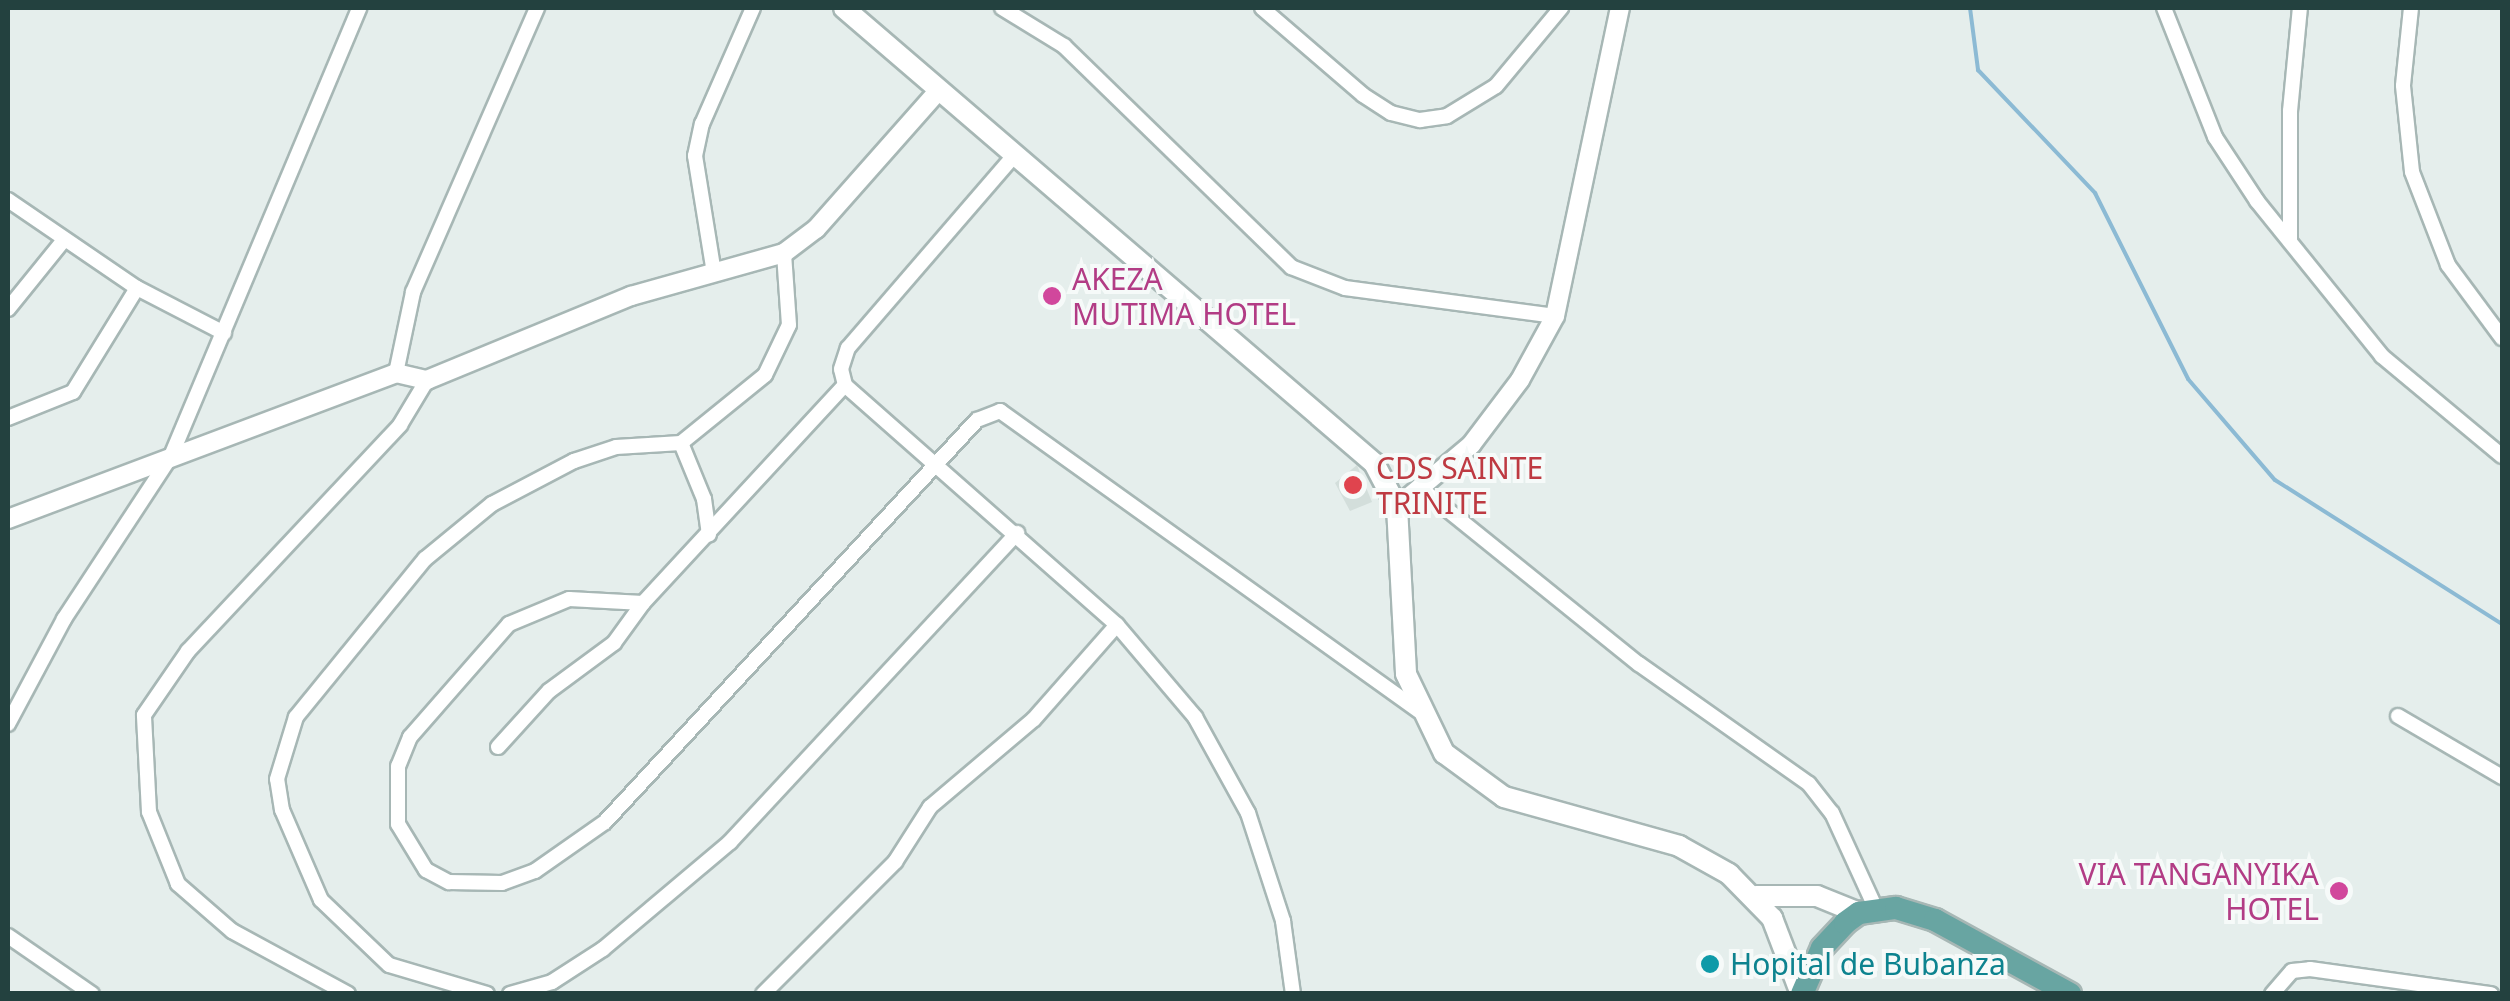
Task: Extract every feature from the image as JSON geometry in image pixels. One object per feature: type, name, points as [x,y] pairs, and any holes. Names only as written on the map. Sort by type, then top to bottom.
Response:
[{"type":"main road","points":[[844,8],[1348,436],[1374,464],[1397,507],[1400,648],[1419,711],[1444,754],[1504,797],[1679,846],[1756,896],[1784,942],[1801,994]]},
{"type":"main road","points":[[1756,896],[1816,896],[1868,911],[1934,920],[2070,994]]},
{"type":"main road","points":[[1801,994],[1822,948],[1868,911]]},
{"type":"street","points":[[8,724],[64,620],[171,456],[359,8]]},
{"type":"street","points":[[396,373],[413,292],[536,8]]},
{"type":"street","points":[[714,273],[695,156],[702,124],[753,8]]},
{"type":"street","points":[[1002,8],[1064,46],[1291,267],[1345,288],[1556,316]]},
{"type":"street","points":[[1262,8],[1364,95],[1391,113],[1420,120],[1447,116],[1496,86],[1561,8]]},
{"type":"street","points":[[1397,507],[1423,490],[1495,416],[1556,316],[1620,8]]},
{"type":"street","points":[[2164,8],[2216,136],[2290,242],[2382,356],[2502,456]]},
{"type":"street","points":[[2290,242],[2290,111],[2300,8]]},
{"type":"street","points":[[2412,8],[2402,86],[2412,172],[2448,265],[2502,338]]},
{"type":"street","points":[[348,994],[232,931],[178,884],[149,812],[144,715],[188,651],[400,425],[427,380],[580,314],[784,253],[816,228],[939,90]]},
{"type":"street","points":[[1014,156],[848,348],[841,369],[845,384],[938,461],[1117,625],[1195,718],[1248,813],[1284,922],[1292,994]]},
{"type":"street","points":[[8,200],[63,242],[137,288],[224,334]]},
{"type":"street","points":[[8,309],[63,242]]},
{"type":"street","points":[[487,994],[388,965],[332,914],[282,810],[277,779],[282,751],[316,686],[456,531],[574,461],[616,447],[680,443],[765,375],[782,350],[788,326],[784,253]]},
{"type":"street","points":[[8,418],[73,392],[137,288]]},
{"type":"street","points":[[8,519],[396,373],[427,380]]},
{"type":"street","points":[[498,747],[549,692],[614,643],[643,603],[845,384]]},
{"type":"street","points":[[643,603],[569,599],[509,624],[410,738],[398,766],[398,824],[426,870],[449,882],[502,884],[535,870],[605,822],[938,461],[988,412],[1013,417],[1419,711]]},
{"type":"street","points":[[680,443],[704,498],[709,535]]},
{"type":"street","points":[[1423,490],[1639,664],[1809,784],[1832,813],[1868,911]]},
{"type":"street","points":[[510,994],[552,982],[604,949],[730,842],[1017,533]]},
{"type":"street","points":[[764,994],[895,862],[930,807],[1034,719],[1117,625]]},
{"type":"street","points":[[2398,716],[2502,777]]},
{"type":"street","points":[[8,936],[92,994]]},
{"type":"street","points":[[2272,994],[2292,971],[2310,969],[2490,994]]},
{"type":"shaded area","name":"CDS SAINTE TRINITE","points":[[1357,465],[1372,502],[1350,511],[1335,483]]},
{"type":"waterway","points":[[1970,8],[1978,70],[2095,193],[2188,379],[2275,480],[2502,624]]},
{"type":"place","name":"AKEZA MUTIMA HOTEL","points":[[1052,296]]},
{"type":"place","name":"CDS SAINTE TRINITE","points":[[1353,485]]},
{"type":"place","name":"VIA TANGANYIKA HOTEL","points":[[2339,891]]},
{"type":"place","name":"Hopital de Bubanza","points":[[1710,964]]}]
